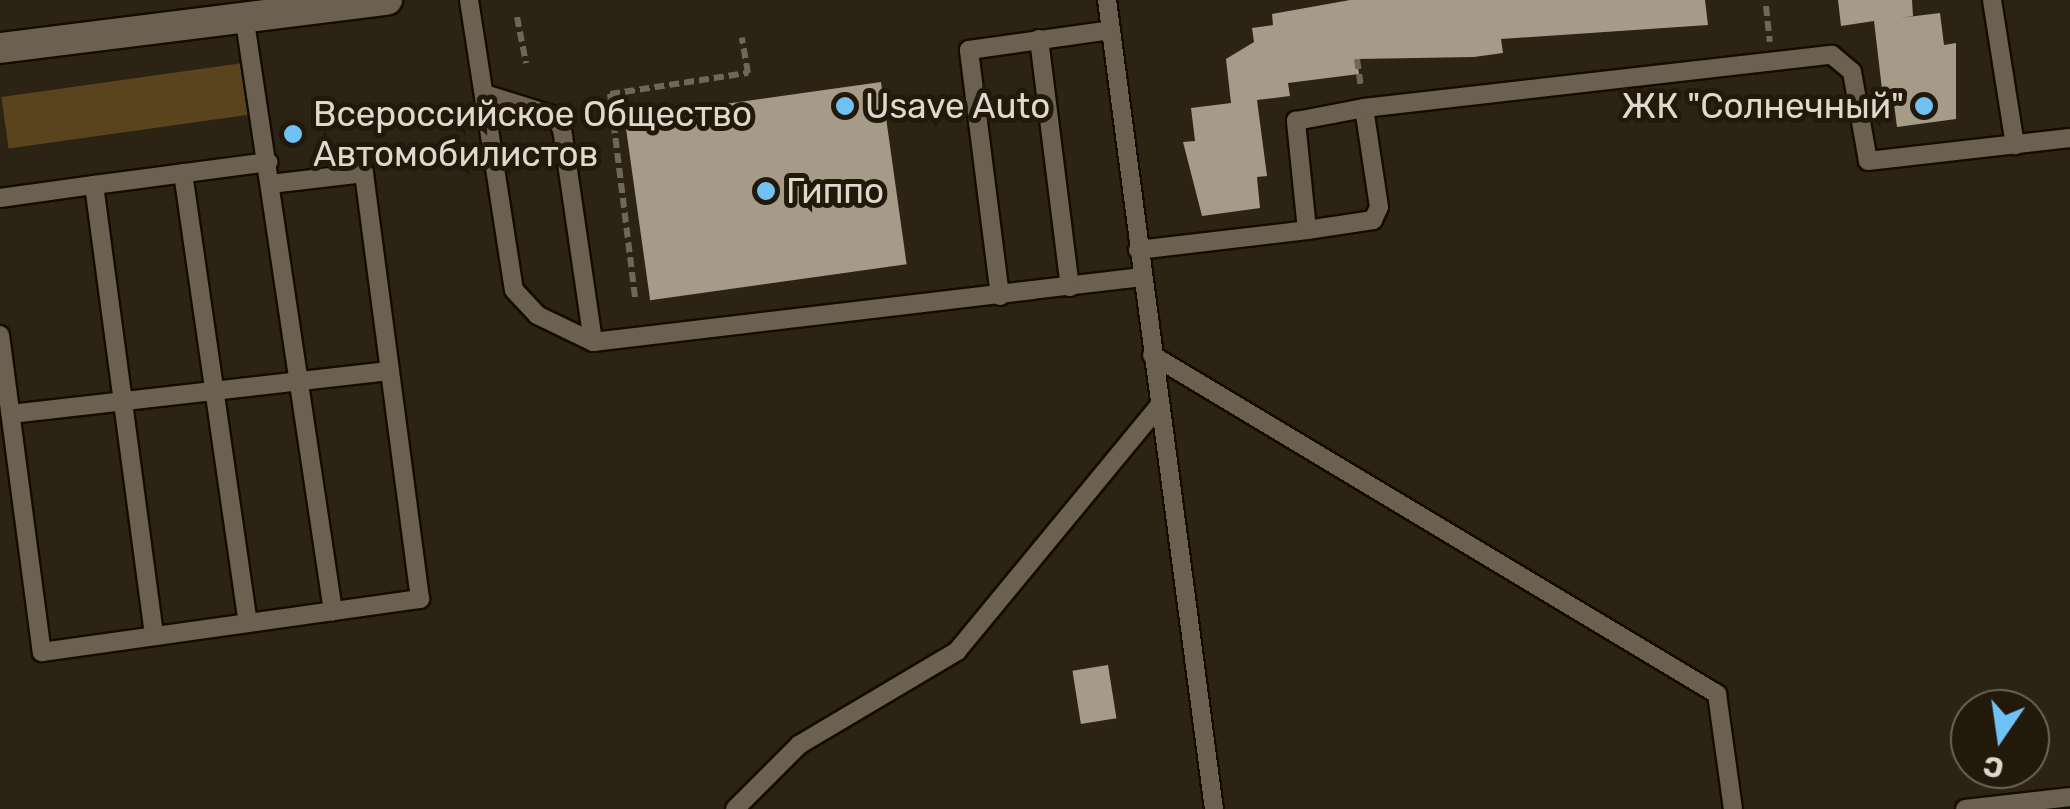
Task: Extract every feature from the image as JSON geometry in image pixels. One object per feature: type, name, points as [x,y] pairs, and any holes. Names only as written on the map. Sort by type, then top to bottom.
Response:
[{"type":"street","points":[[0,48],[386,0]]},
{"type":"lane","points":[[469,0],[514,290],[537,315],[592,342],[1142,277]]},
{"type":"lane","points":[[1106,0],[1214,809]]},
{"type":"lane","points":[[1992,0],[2015,145]]},
{"type":"lane","points":[[244,15],[333,612]]},
{"type":"lane","points":[[1000,296],[966,56],[1038,39],[1110,30]]},
{"type":"lane","points":[[1038,39],[1070,286]]},
{"type":"lane","points":[[1307,230],[1296,120],[1364,108],[1832,56],[1852,72],[1868,160],[2070,138]]},
{"type":"lane","points":[[485,94],[554,116],[562,129],[592,342]]},
{"type":"lane","points":[[1138,250],[1362,224],[1380,207],[1364,108]]},
{"type":"lane","points":[[0,198],[268,162]]},
{"type":"lane","points":[[183,174],[248,622]]},
{"type":"lane","points":[[0,336],[42,652],[420,599],[364,174],[271,184]]},
{"type":"lane","points":[[94,185],[154,635]]},
{"type":"lane","points":[[1152,356],[1717,694],[1733,809]]},
{"type":"lane","points":[[12,414],[389,370]]},
{"type":"lane","points":[[735,809],[799,745],[957,651],[1158,407]]},
{"type":"lane","points":[[1965,809],[2070,796]]},
{"type":"path","points":[[518,17],[526,63]]},
{"type":"path","points":[[635,297],[610,94],[748,73],[742,38]]},
{"type":"shaded area","points":[[243,63],[250,114],[9,148],[1,97]]},
{"type":"building","name":"ЖК \"Солнечный\"","points":[[1350,0],[1705,0],[1708,25],[1501,39],[1503,53],[1357,59],[1359,74],[1288,83],[1290,96],[1257,100],[1267,176],[1257,177],[1260,208],[1202,216],[1183,142],[1195,141],[1191,108],[1231,103],[1226,59],[1254,42],[1252,28],[1273,25],[1272,14]]},
{"type":"building","points":[[1838,0],[1912,0],[1913,16],[1899,18],[1940,13],[1944,45],[1956,43],[1956,119],[1897,127],[1893,96],[1883,98],[1874,21],[1841,26]]},
{"type":"building","name":"Гиппо","points":[[881,82],[907,264],[650,300],[625,118]]},
{"type":"building","points":[[1108,665],[1116,718],[1081,724],[1072,671]]},
{"type":"place","name":"Usave Auto","points":[[845,106]]},
{"type":"place","name":"ЖК \"Солнечный\"","points":[[1924,106]]},
{"type":"place","name":"Всероссийское Общество Автомобилистов","points":[[293,134]]},
{"type":"place","name":"Гиппо","points":[[766,191]]}]
